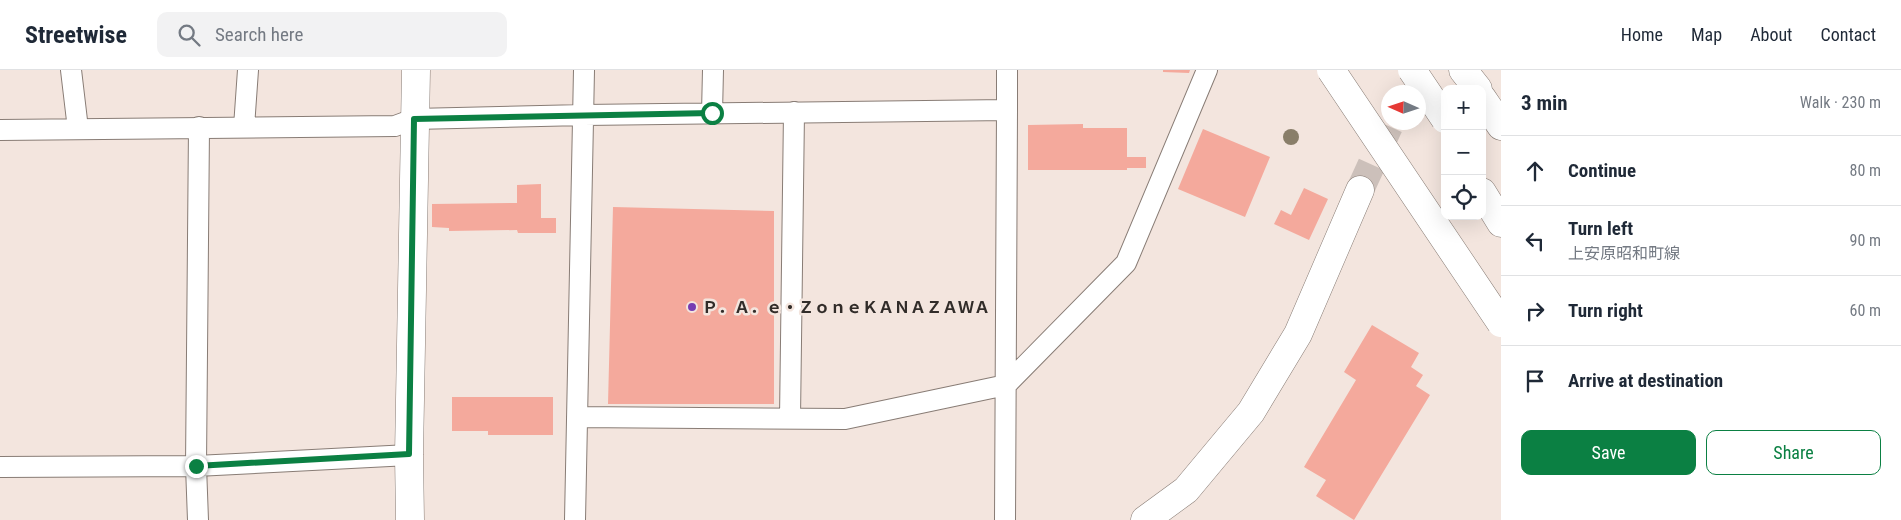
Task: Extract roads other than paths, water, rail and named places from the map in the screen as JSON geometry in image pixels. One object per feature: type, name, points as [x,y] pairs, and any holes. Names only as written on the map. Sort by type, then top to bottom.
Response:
[{"type":"main road","points":[[410,520],[409,454],[416,70]]},
{"type":"main road","points":[[1331,70],[1501,323]]},
{"type":"main road","points":[[1412,70],[1441,113]]},
{"type":"main road","points":[[1463,70],[1474,85]]},
{"type":"main road","points":[[1427,92],[1441,118]]},
{"type":"main road","points":[[1486,99],[1501,118]]},
{"type":"main road","points":[[1486,104],[1501,126]]},
{"type":"main road","points":[[1483,175],[1501,201]]},
{"type":"main road","points":[[1145,520],[1186,490],[1251,412],[1298,334],[1360,190]]},
{"type":"main road","points":[[1486,199],[1501,223]]},
{"type":"street","points":[[71,70],[78,129]]},
{"type":"street","points":[[244,127],[248,70]]},
{"type":"street","points":[[575,520],[584,70]]},
{"type":"street","points":[[712,113],[713,70]]},
{"type":"street","points":[[1005,520],[1007,70]]},
{"type":"street","points":[[577,417],[845,419],[1006,385],[1126,263],[1207,70]]},
{"type":"street","points":[[0,130],[395,126],[414,119],[1007,110]]},
{"type":"street","points":[[790,418],[794,112]]},
{"type":"street","points":[[198,520],[196,466],[199,127]]},
{"type":"street","points":[[0,467],[196,466],[409,454]]},
{"type":"tunnel","points":[[1360,190],[1387,130]]},
{"type":"place","name":"Ｐ．Ａ．ｅ・ＺｏｎｅＫＡＮＡＺＡＷＡ","points":[[692,307]]}]
